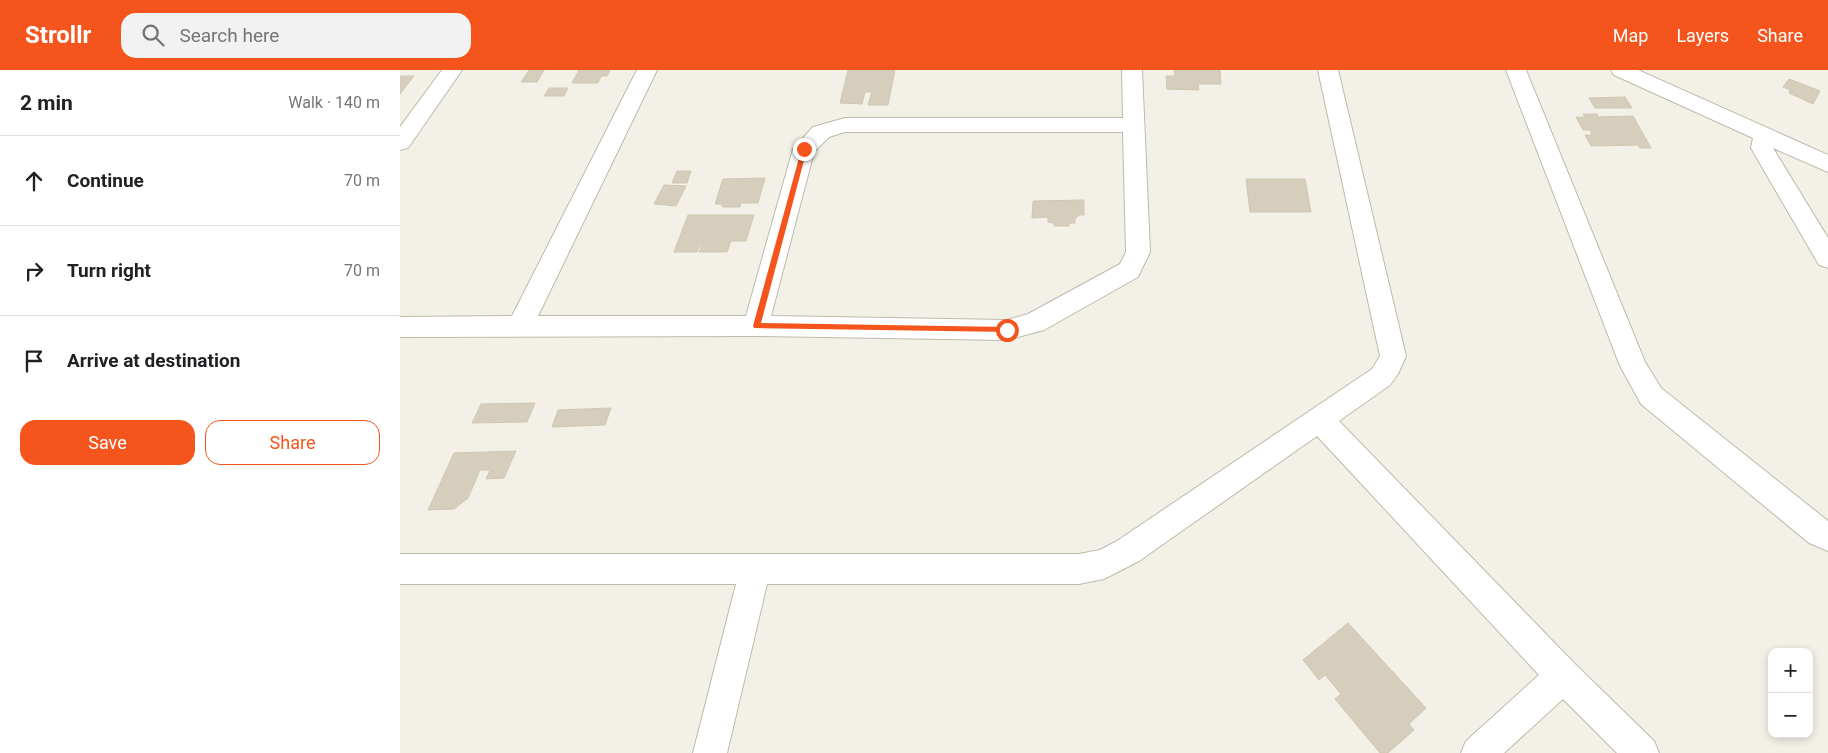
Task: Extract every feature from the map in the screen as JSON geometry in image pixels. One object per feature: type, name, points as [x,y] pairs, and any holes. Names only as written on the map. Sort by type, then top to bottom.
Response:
[{"type":"street","points":[[400,144],[452,70]]},
{"type":"street","points":[[520,326],[647,70]]},
{"type":"street","points":[[400,327],[756,326],[1007,330],[1035,324],[1129,270],[1138,252],[1132,70]]},
{"type":"street","points":[[400,570],[1079,569],[1104,564],[1128,551],[1320,420],[1381,377],[1389,366],[1393,356],[1328,70]]},
{"type":"street","points":[[1516,70],[1633,366],[1651,396],[1820,533],[1828,537]]},
{"type":"street","points":[[1620,70],[1828,164]]},
{"type":"street","points":[[756,326],[804,149],[821,132],[846,125],[1134,125]]},
{"type":"street","points":[[1764,134],[1762,148],[1828,259]]},
{"type":"street","points":[[1320,420],[1563,676],[1642,753]]},
{"type":"street","points":[[710,753],[755,570]]},
{"type":"street","points":[[1478,753],[1563,676]]},
{"type":"building","points":[[529,70],[544,70],[537,82],[521,82]]},
{"type":"building","points":[[579,70],[610,70],[607,76],[601,76],[598,83],[572,83]]},
{"type":"building","points":[[848,70],[895,70],[888,105],[868,105],[872,92],[865,92],[862,104],[840,103]]},
{"type":"building","points":[[1174,70],[1220,70],[1221,84],[1198,84],[1199,90],[1167,89],[1166,76],[1175,76]]},
{"type":"building","points":[[400,76],[414,76],[400,94]]},
{"type":"building","points":[[1789,79],[1820,91],[1813,104],[1789,93],[1790,90],[1783,87]]},
{"type":"building","points":[[549,88],[568,88],[564,96],[544,96]]},
{"type":"building","points":[[1625,97],[1632,108],[1595,108],[1589,98]]},
{"type":"building","points":[[1583,114],[1597,114],[1598,117],[1633,116],[1651,148],[1640,148],[1638,145],[1591,146],[1585,135],[1592,135],[1590,130],[1583,130],[1576,117],[1585,117]]},
{"type":"building","points":[[677,171],[691,171],[687,183],[672,183]]},
{"type":"building","points":[[765,178],[758,203],[741,203],[740,207],[723,207],[721,204],[715,204],[723,179]]},
{"type":"building","points":[[1246,179],[1305,179],[1311,212],[1250,212]]},
{"type":"building","points":[[664,185],[686,186],[676,206],[654,204]]},
{"type":"building","points":[[1084,200],[1084,215],[1079,215],[1075,219],[1075,223],[1069,223],[1069,226],[1054,226],[1054,223],[1048,222],[1048,217],[1032,218],[1033,201]]},
{"type":"building","points":[[688,215],[754,215],[746,241],[731,241],[727,252],[699,252],[702,240],[697,252],[674,252]]},
{"type":"building","points":[[535,403],[527,422],[472,423],[481,404]]},
{"type":"building","points":[[611,408],[605,425],[552,427],[558,410]]},
{"type":"building","points":[[516,451],[504,478],[486,479],[490,470],[480,470],[468,498],[454,509],[428,510],[454,453]]},
{"type":"building","points":[[1348,623],[1426,708],[1409,724],[1414,730],[1388,753],[1380,753],[1335,699],[1341,694],[1325,675],[1319,680],[1303,660]]},
{"type":"route","points":[[804,149],[756,326],[1007,330]]}]
